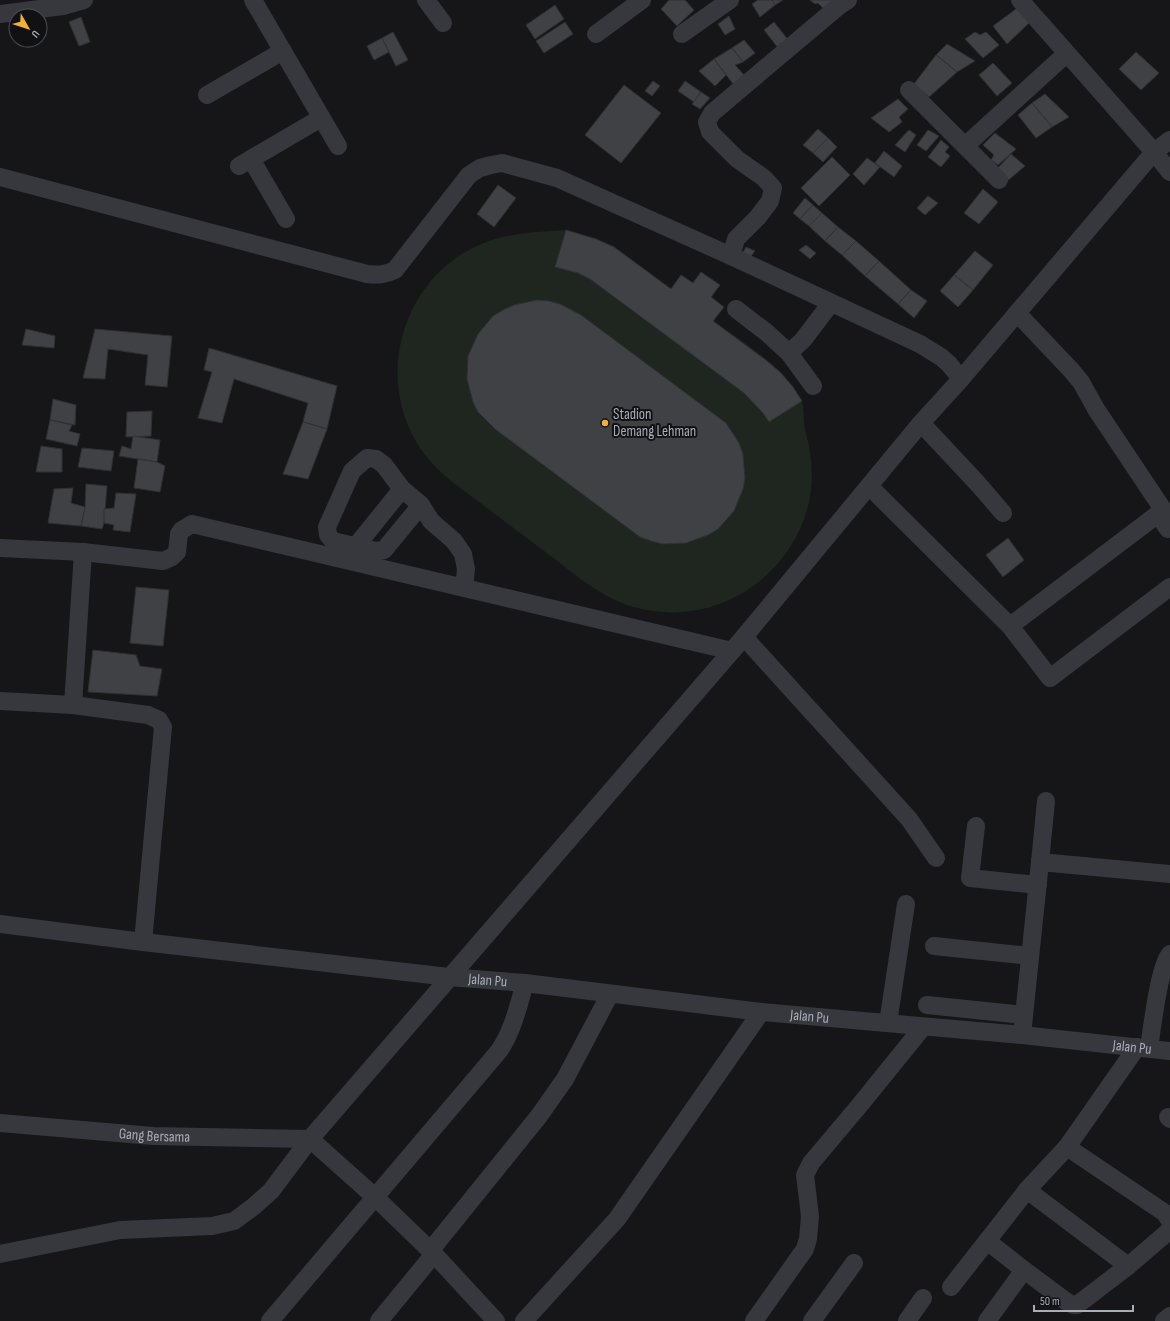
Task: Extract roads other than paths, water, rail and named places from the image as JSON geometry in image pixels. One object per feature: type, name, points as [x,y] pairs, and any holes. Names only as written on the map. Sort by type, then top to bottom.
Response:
[{"type":"street","points":[[0,14],[63,6],[84,0]]},
{"type":"street","points":[[253,0],[338,146]]},
{"type":"street","points":[[426,0],[443,23]]},
{"type":"street","points":[[596,34],[642,0]]},
{"type":"street","points":[[682,34],[730,0]]},
{"type":"street","points":[[731,256],[736,239],[758,217],[770,201],[773,188],[764,178],[737,159],[710,132],[707,122],[712,114],[848,0]]},
{"type":"street","points":[[1020,0],[1170,172]]},
{"type":"street","points":[[207,95],[283,51]]},
{"type":"street","points":[[965,146],[1066,54]]},
{"type":"street","points":[[910,90],[999,180]]},
{"type":"street","points":[[286,219],[245,162],[321,118]]},
{"type":"street","points":[[0,1254],[120,1230],[212,1226],[234,1220],[253,1207],[271,1191],[310,1139],[744,637],[921,423],[961,379],[1154,152],[1170,140]]},
{"type":"street","points":[[0,177],[360,272],[378,275],[387,274],[395,270],[469,175],[480,168],[502,164],[557,178],[731,256],[931,351],[949,364],[961,379]]},
{"type":"street","points":[[789,353],[803,340],[831,303]]},
{"type":"street","points":[[736,309],[766,332],[789,353],[813,386]]},
{"type":"street","points":[[1017,313],[1081,382],[1096,409],[1170,520]]},
{"type":"street","points":[[921,423],[979,485],[1002,513]]},
{"type":"street","points":[[421,505],[384,550],[376,551],[334,541],[328,535],[327,527],[352,471],[367,458],[376,459],[384,465],[402,489],[421,505],[431,521],[454,541],[463,554],[466,569],[464,588]]},
{"type":"street","points":[[870,486],[1010,626],[1050,678],[1170,587]]},
{"type":"street","points":[[356,546],[402,489]]},
{"type":"street","points":[[1010,626],[1158,514],[1170,532]]},
{"type":"street","points":[[0,548],[83,552],[163,561],[172,557],[177,552],[179,534],[182,530],[192,524],[732,651]]},
{"type":"street","points":[[73,705],[83,552]]},
{"type":"street","points":[[744,637],[909,819],[936,858]]},
{"type":"street","points":[[0,701],[73,705],[148,715],[159,720],[163,727],[144,942]]},
{"type":"street","points":[[1022,1035],[1046,802]]},
{"type":"street","points":[[976,826],[970,878],[1038,885]]},
{"type":"street","points":[[1040,862],[1170,874]]},
{"type":"street","points":[[888,1024],[906,904]]},
{"type":"street","name":"Jalan Pu","points":[[0,924],[450,977],[524,983],[761,1012],[1022,1035],[1170,1051]]},
{"type":"street","points":[[934,946],[1030,956]]},
{"type":"street","points":[[951,1287],[1027,1190],[1067,1147],[1143,1048],[1166,959],[1170,954]]},
{"type":"street","points":[[270,1321],[499,1051],[511,1030],[524,983]]},
{"type":"street","points":[[379,1321],[546,1106],[565,1079],[610,994]]},
{"type":"street","points":[[927,1005],[1024,1015]]},
{"type":"street","points":[[524,1321],[617,1219],[761,1012]]},
{"type":"street","points":[[754,1321],[805,1249],[808,1239],[810,1216],[805,1175],[811,1162],[923,1027]]},
{"type":"street","name":"Gang Bersama","points":[[0,1123],[153,1136],[310,1139]]},
{"type":"street","points":[[310,1139],[375,1197],[432,1253],[496,1321]]},
{"type":"street","points":[[1067,1147],[1165,1213],[1170,1221]]},
{"type":"street","points":[[1027,1190],[1128,1266]]},
{"type":"street","points":[[987,1241],[1067,1302],[1077,1305],[1128,1266],[1169,1231],[1170,1228]]},
{"type":"street","points":[[812,1321],[854,1263]]},
{"type":"street","points":[[987,1321],[1024,1270]]},
{"type":"street","points":[[907,1321],[923,1298]]},
{"type":"street","points":[[1164,1321],[1170,1316]]},
{"type":"place","name":"Stadion Demang Lehman","points":[[605,423]]}]
